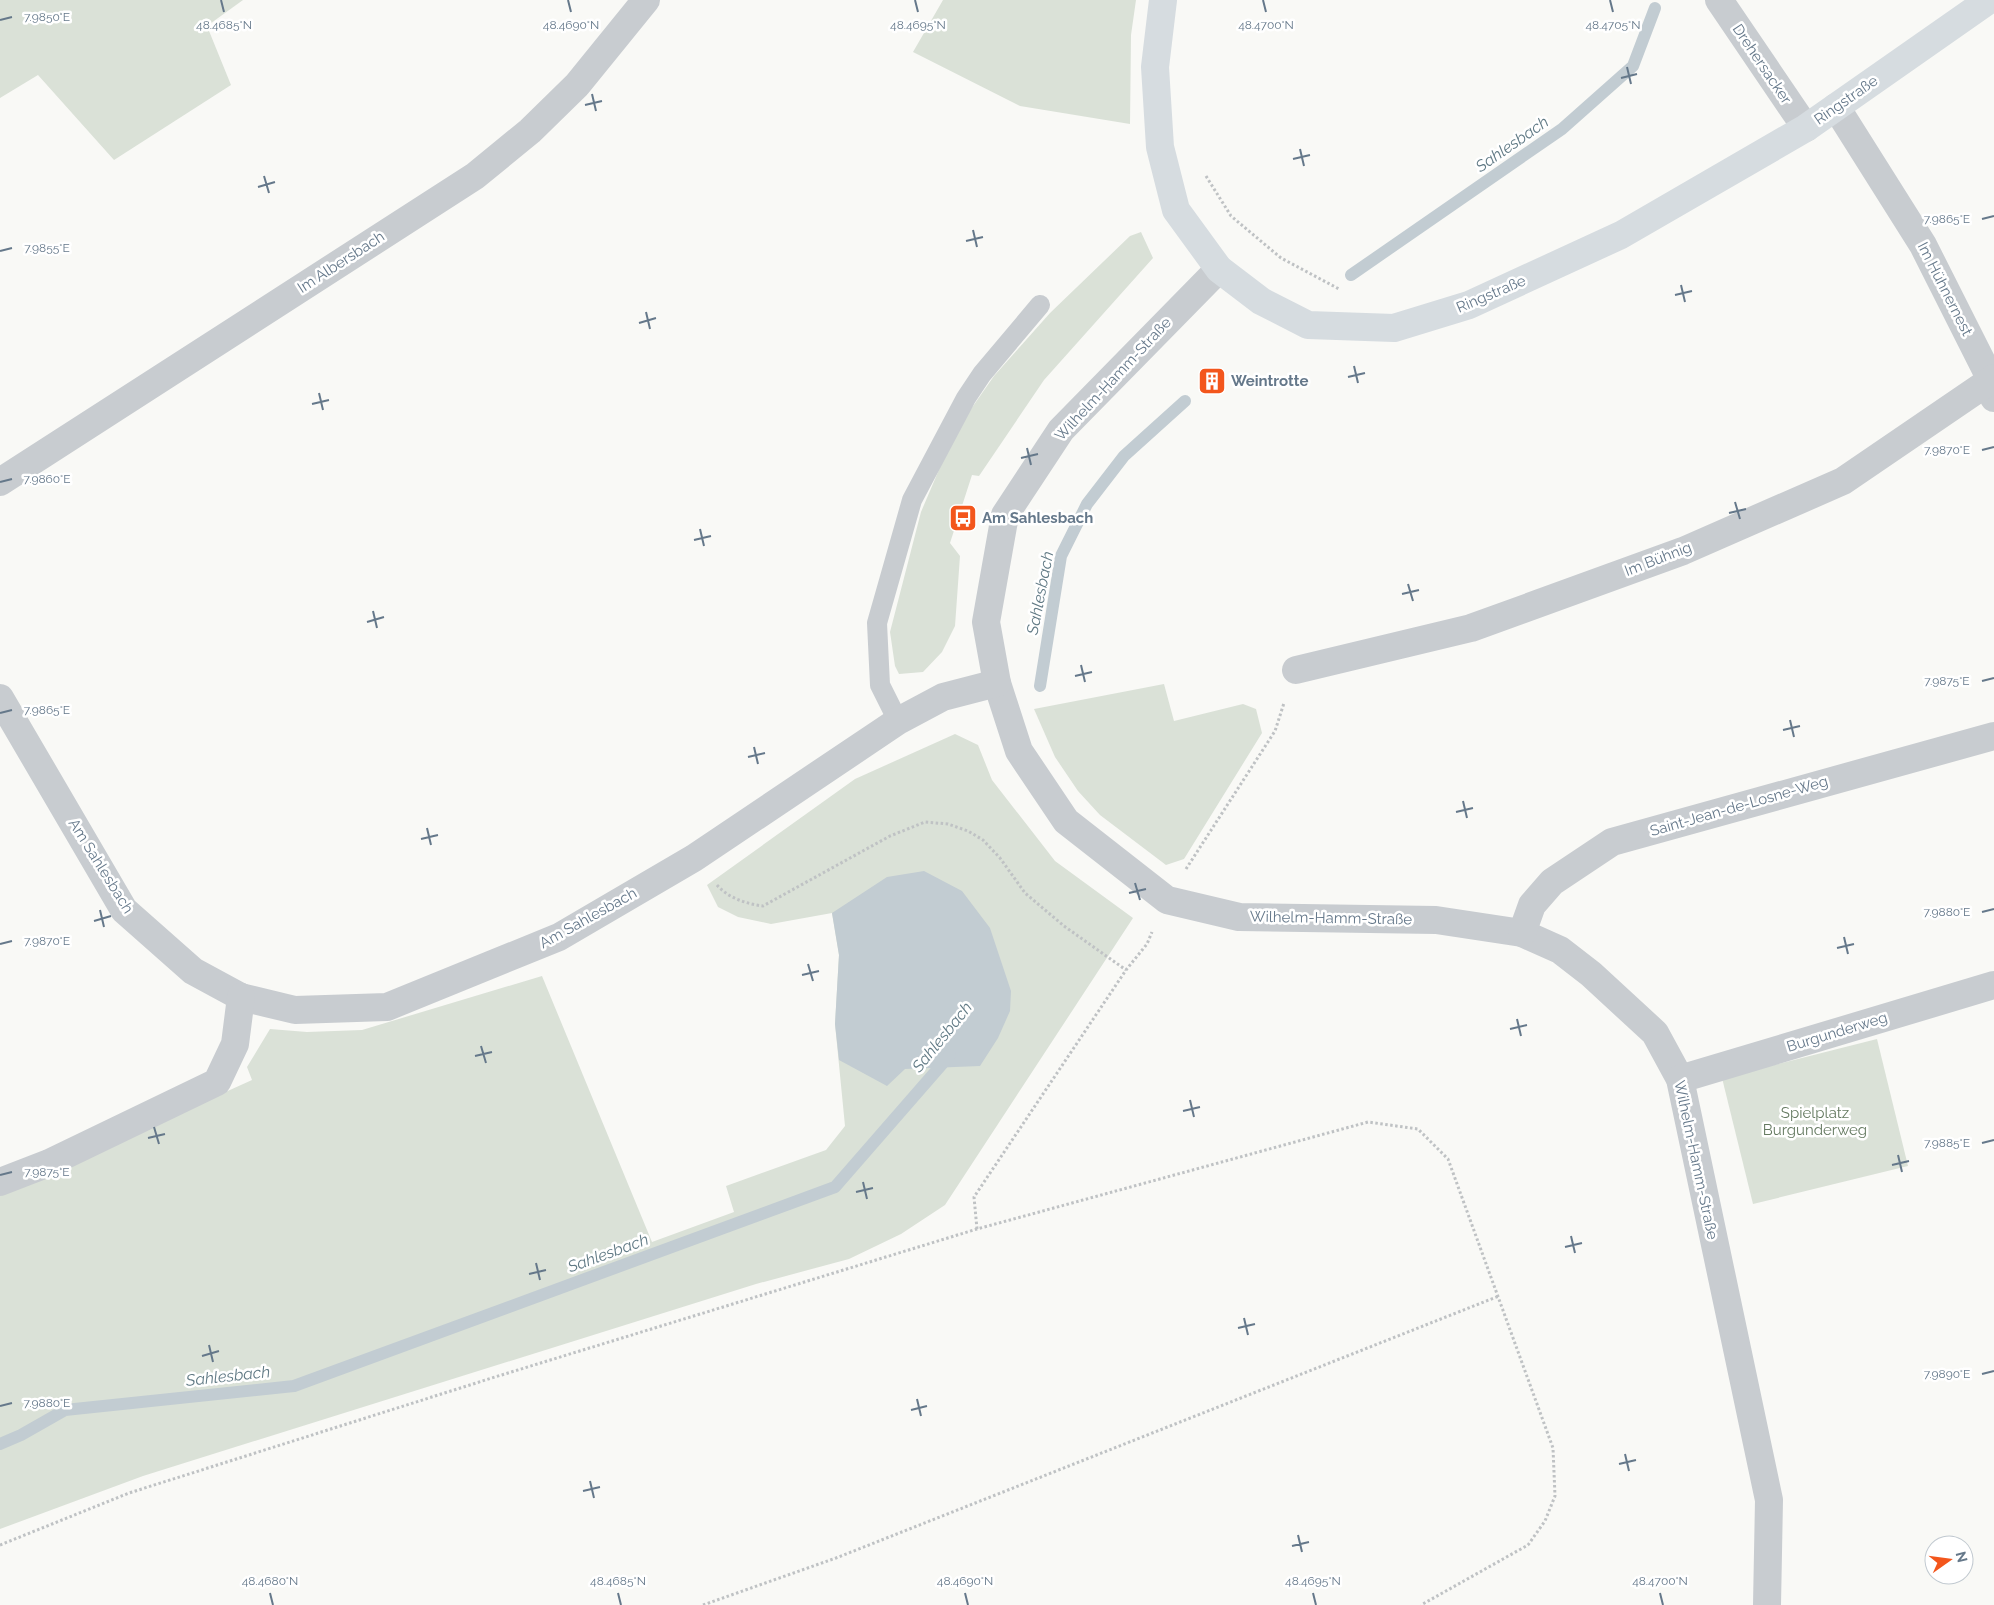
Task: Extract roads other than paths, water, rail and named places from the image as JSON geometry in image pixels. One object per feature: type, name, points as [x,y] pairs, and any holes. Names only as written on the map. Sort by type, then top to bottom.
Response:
[{"type":"street","name":"Im Albersbach","points":[[0,482],[475,176],[530,131],[577,85],[646,0]]},
{"type":"street","name":"Ringstraße","points":[[1163,0],[1155,67],[1160,148],[1176,210],[1218,269],[1261,301],[1308,325],[1394,328],[1469,305],[1621,235],[1806,128],[1990,0]]},
{"type":"street","name":"Drehersacker","points":[[1719,0],[1806,128]]},
{"type":"street","name":"Im Hühnernest","points":[[1836,107],[1923,245],[1993,386]]},
{"type":"street","name":"Wilhelm-Hamm-Straße","points":[[1218,269],[1061,430],[1005,515],[986,622],[997,682],[1019,751],[1066,821],[1167,900],[1239,917],[1436,920],[1522,933],[1560,950],[1591,974],[1655,1033],[1680,1079],[1769,1500],[1767,1605]]},
{"type":"street","name":"Im Bühnig","points":[[1296,670],[1471,628],[1684,550],[1842,481],[1993,386]]},
{"type":"street","name":"Am Sahlesbach","points":[[0,698],[124,910],[192,971],[241,997],[295,1010],[387,1007],[558,937],[694,858],[898,721],[943,697],[997,682]]},
{"type":"street","name":"Saint-Jean-de-Losne-Weg","points":[[1522,933],[1532,905],[1552,882],[1612,842],[1994,736]]},
{"type":"street","name":"Burgunderweg","points":[[1680,1079],[1994,985]]},
{"type":"street","points":[[0,1182],[48,1163],[217,1082],[235,1044],[241,997]]},
{"type":"lane","points":[[898,721],[880,685],[877,623],[912,500],[966,398],[982,374],[1040,305]]},
{"type":"water","points":[[924,871],[962,891],[990,928],[1011,991],[1010,1011],[998,1038],[980,1066],[905,1069],[887,1086],[839,1060],[835,1024],[839,955],[832,913],[887,877]]},
{"type":"waterway","name":"Sahlesbach","points":[[1351,275],[1562,129],[1633,66],[1655,8]]},
{"type":"waterway","name":"Sahlesbach","points":[[1040,686],[1061,556],[1087,504],[1124,456],[1185,401]]},
{"type":"waterway","name":"Sahlesbach","points":[[0,1444],[21,1435],[65,1410],[294,1386],[835,1187],[950,1055]]},
{"type":"place","name":"Weintrotte","points":[[1212,381]]},
{"type":"place","name":"Am Sahlesbach","points":[[963,518]]},
{"type":"park label","name":"Spielplatz Burgunderweg","points":[[1815,1122]]}]
